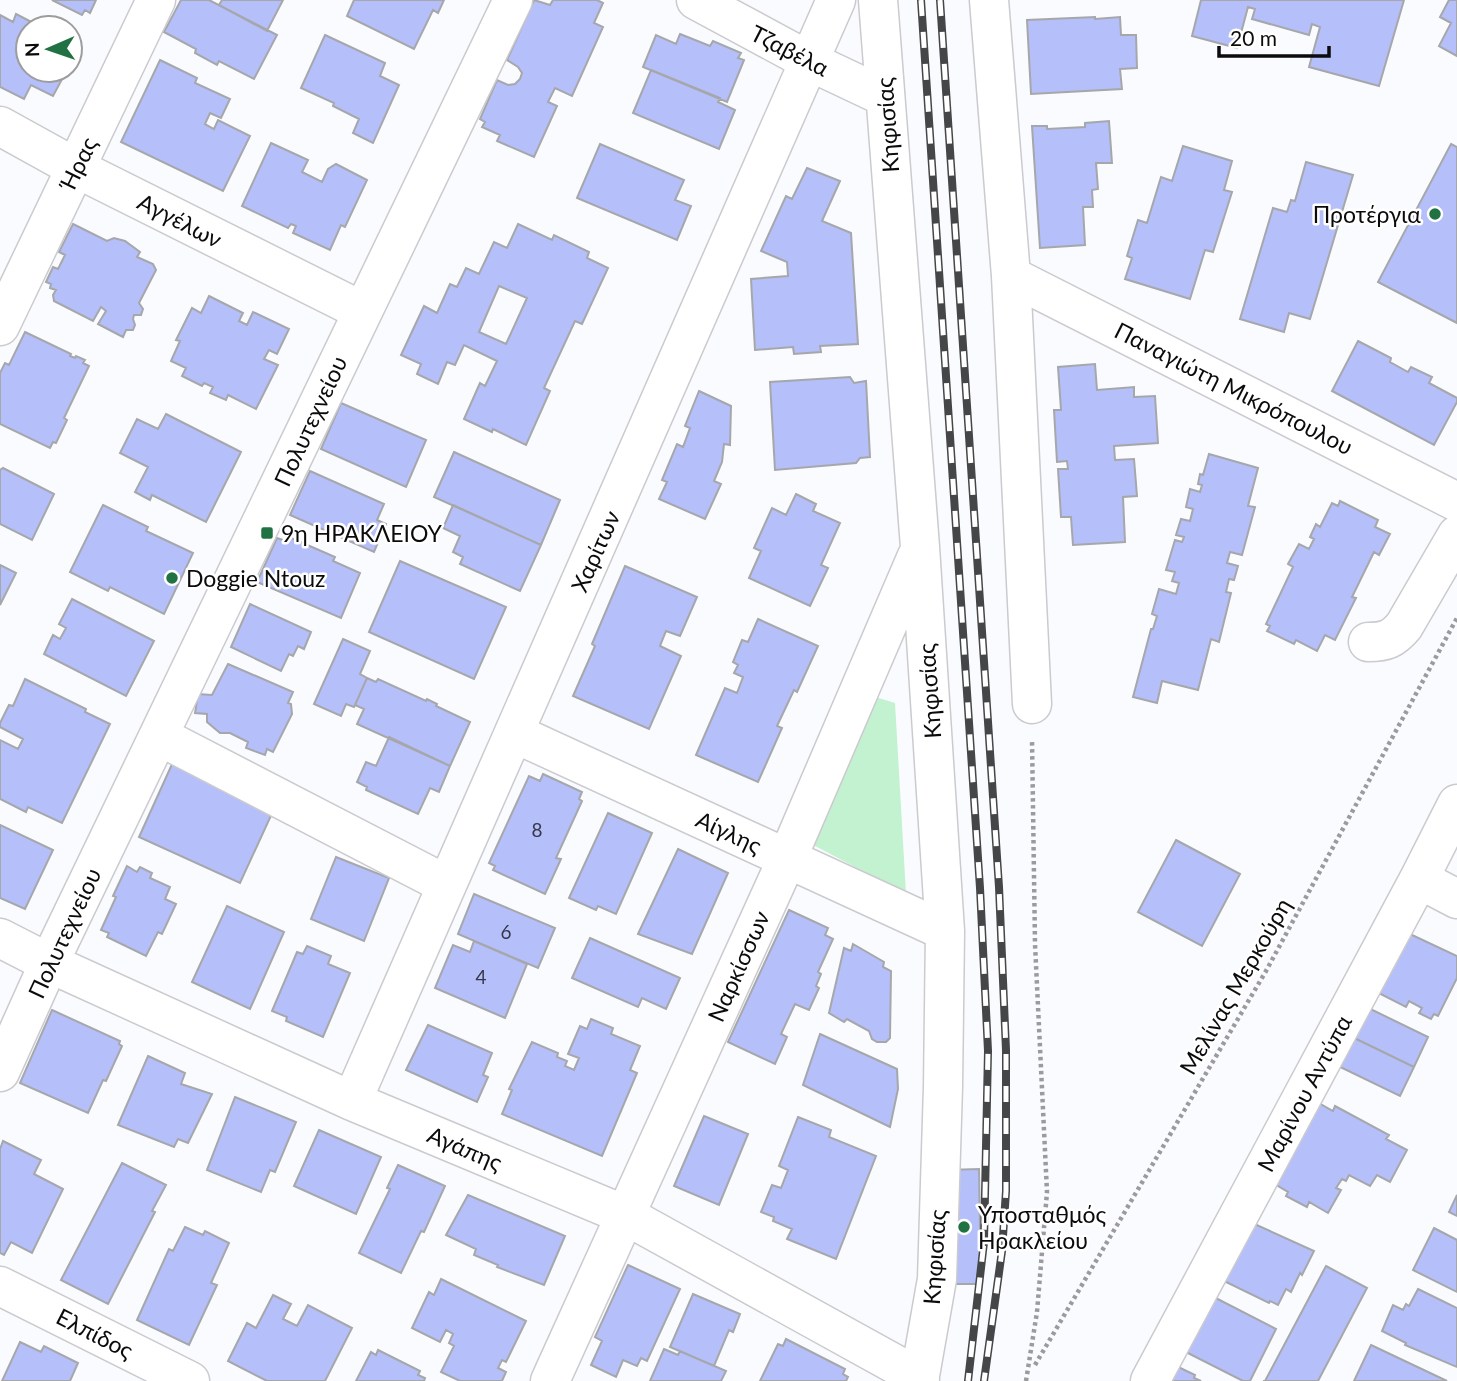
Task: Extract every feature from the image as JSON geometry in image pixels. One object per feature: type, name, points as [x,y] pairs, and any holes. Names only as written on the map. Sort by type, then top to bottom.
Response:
[{"type":"street","name":"Ήρας","points":[[0,326],[156,0]]},
{"type":"street","name":"Πολυτεχνείου","points":[[0,1072],[49,963],[513,0]]},
{"type":"street","name":"Τζαβέλα","points":[[696,0],[811,62],[885,97]]},
{"type":"street","name":"Χαρίτων","points":[[352,1101],[836,0]]},
{"type":"street","name":"Κηφισίας","points":[[878,0],[920,547],[945,930],[937,1279],[919,1379]]},
{"type":"street","points":[[989,0],[1011,276],[1032,704]]},
{"type":"street","name":"Αγγέλων","points":[[0,126],[76,168],[362,311]]},
{"type":"street","name":"Παναγιώτη Μικρόπουλου","points":[[1011,276],[1457,502]]},
{"type":"street","points":[[1368,642],[1384,642],[1400,632],[1457,535]]},
{"type":"street","name":"Ναρκίσσων","points":[[550,1381],[787,859],[920,547]]},
{"type":"street","name":"Αίγλης","points":[[514,733],[945,930]]},
{"type":"street","points":[[159,736],[447,885]]},
{"type":"street","name":"Μαρίνου Αντύπα","points":[[1150,1381],[1457,804]]},
{"type":"street","points":[[1419,879],[1457,899]]},
{"type":"street","name":"Αγάπης","points":[[0,938],[352,1101],[625,1215],[919,1379]]},
{"type":"street","name":"Ελπίδος","points":[[0,1286],[190,1381]]},
{"type":"path","name":"Μελίνας Μερκούρη","points":[[1035,1365],[1266,971],[1457,618]]},
{"type":"path","points":[[1026,1381],[1037,1312],[1046,1192],[1035,944],[1032,704]]},
{"type":"green space","points":[[869,695],[895,703],[906,894],[802,839]]},
{"type":"building","points":[[52,0],[96,0],[90,13],[85,10],[80,14]]},
{"type":"building","points":[[181,0],[209,0],[277,35],[254,79],[219,61],[217,65],[195,53],[196,49],[164,32]]},
{"type":"building","points":[[222,0],[283,0],[267,31],[219,5]]},
{"type":"building","points":[[354,0],[444,0],[438,13],[433,10],[414,49],[347,16]]},
{"type":"building","points":[[534,0],[550,5],[553,0],[597,0],[603,3],[594,23],[603,27],[572,96],[555,88],[548,102],[557,106],[534,157],[497,141],[500,135],[482,127],[485,122],[480,119],[497,80],[508,85],[515,84],[520,79],[522,73],[518,67],[507,60]]},
{"type":"building","points":[[1201,0],[1404,0],[1379,86],[1309,67],[1320,27],[1312,24],[1309,35],[1252,19],[1255,9],[1248,7],[1237,48],[1192,36]]},
{"type":"building","points":[[1449,0],[1457,0],[1457,56],[1439,46],[1451,23],[1440,17]]},
{"type":"building","points":[[0,15],[13,22],[14,19],[14,84],[59,84],[53,96],[31,85],[24,99],[0,87]]},
{"type":"building","points":[[1120,17],[1121,35],[1136,35],[1137,68],[1120,69],[1122,89],[1031,94],[1027,20]]},
{"type":"building","points":[[680,34],[710,46],[713,41],[741,53],[738,58],[744,60],[727,102],[643,67],[656,35],[676,44]]},
{"type":"building","points":[[325,35],[385,63],[380,76],[399,85],[373,143],[353,133],[359,119],[333,106],[334,103],[301,88]]},
{"type":"building","points":[[160,60],[197,78],[195,83],[230,99],[221,118],[210,113],[205,124],[214,129],[218,120],[250,136],[223,191],[121,142]]},
{"type":"building","points":[[651,70],[720,98],[718,102],[735,110],[719,149],[633,113]]},
{"type":"building","points":[[1109,121],[1112,163],[1096,163],[1098,189],[1092,190],[1093,207],[1083,207],[1085,245],[1040,248],[1032,126],[1047,126],[1047,129],[1085,127],[1085,123]]},
{"type":"building","points":[[271,143],[308,160],[302,172],[322,182],[328,169],[336,164],[367,180],[345,227],[341,225],[330,250],[293,233],[296,226],[291,224],[288,228],[242,206]]},
{"type":"building","points":[[600,144],[684,180],[675,200],[691,206],[677,240],[577,198]]},
{"type":"building","name":"Προτέργια","points":[[1451,144],[1457,147],[1457,323],[1378,282]]},
{"type":"building","points":[[1183,146],[1232,161],[1224,190],[1232,192],[1213,252],[1205,250],[1190,299],[1125,279],[1132,258],[1127,256],[1138,220],[1147,223],[1161,177],[1172,181]]},
{"type":"building","points":[[1306,162],[1353,175],[1310,319],[1289,313],[1284,332],[1240,319],[1273,208],[1287,212],[1291,200],[1295,201]]},
{"type":"building","points":[[807,168],[840,181],[822,221],[851,233],[858,344],[820,346],[821,352],[794,354],[793,347],[755,350],[751,279],[788,276],[787,262],[761,251],[786,196],[792,199]]},
{"type":"building","points":[[73,224],[107,241],[114,238],[125,241],[140,252],[137,257],[153,264],[156,270],[139,303],[143,309],[141,315],[134,315],[133,330],[126,330],[123,337],[98,324],[106,311],[101,307],[93,321],[54,301],[56,290],[50,288],[51,284],[46,282],[53,267],[58,269],[65,255],[59,252]]},
{"type":"building","points":[[518,224],[552,240],[554,235],[589,252],[587,258],[608,268],[582,324],[575,321],[544,388],[550,391],[526,445],[464,419],[480,383],[485,386],[497,361],[464,345],[455,365],[447,362],[438,384],[417,374],[421,364],[401,355],[424,306],[437,313],[450,284],[457,287],[466,268],[479,274],[494,242],[507,248]],"holes":[[[499,286],[527,298],[506,344],[479,332]]]},
{"type":"building","points":[[209,296],[243,313],[239,321],[247,325],[253,312],[289,329],[277,354],[269,350],[264,359],[278,365],[256,409],[228,395],[226,400],[210,393],[213,387],[204,383],[202,386],[182,376],[186,368],[171,361],[180,341],[176,340],[192,308],[201,313]]},
{"type":"building","points":[[25,332],[71,354],[70,356],[85,360],[83,363],[89,366],[64,418],[67,420],[56,443],[53,442],[50,448],[0,424],[0,373],[5,363],[9,365]]},
{"type":"building","points":[[1358,341],[1391,358],[1390,362],[1408,372],[1411,367],[1432,377],[1429,383],[1457,398],[1434,445],[1332,391]]},
{"type":"building","points":[[1095,364],[1097,390],[1134,387],[1134,397],[1155,396],[1158,443],[1114,446],[1115,460],[1134,459],[1137,496],[1123,497],[1125,542],[1073,545],[1071,517],[1061,517],[1058,469],[1068,469],[1067,461],[1057,462],[1054,410],[1061,410],[1058,367]]},
{"type":"building","points":[[850,377],[854,383],[866,381],[870,457],[860,458],[856,463],[775,470],[770,382]]},
{"type":"building","points":[[699,391],[731,406],[730,445],[724,444],[722,462],[714,481],[721,484],[705,519],[659,499],[667,482],[662,480],[677,444],[683,447],[690,428],[685,426]]},
{"type":"building","points":[[341,403],[426,440],[406,487],[321,449]]},
{"type":"building","points":[[166,414],[241,452],[206,522],[152,495],[150,500],[135,492],[148,467],[120,453],[137,419],[158,429]]},
{"type":"building","points":[[454,452],[560,500],[541,545],[434,497]]},
{"type":"building","points":[[1209,454],[1258,468],[1248,506],[1255,507],[1242,555],[1230,552],[1227,563],[1238,566],[1234,580],[1229,579],[1226,592],[1231,593],[1219,642],[1211,639],[1198,690],[1162,681],[1157,703],[1133,697],[1157,616],[1152,614],[1159,589],[1176,594],[1179,583],[1172,581],[1175,572],[1166,570],[1175,540],[1182,542],[1184,537],[1176,535],[1181,519],[1190,521],[1193,509],[1186,507],[1190,489],[1200,492],[1200,474],[1203,475]]},
{"type":"building","points":[[3,468],[54,494],[32,540],[0,524],[0,470]]},
{"type":"building","points":[[310,471],[384,504],[377,520],[386,524],[374,552],[290,515]]},
{"type":"building","points":[[796,494],[816,504],[813,511],[840,523],[821,565],[828,568],[810,606],[749,578],[761,551],[754,548],[772,508],[786,515]]},
{"type":"building","points":[[1340,501],[1378,520],[1375,527],[1390,534],[1379,555],[1374,552],[1352,597],[1356,598],[1335,640],[1325,635],[1317,651],[1296,640],[1294,644],[1267,631],[1270,626],[1266,624],[1293,567],[1288,564],[1299,544],[1309,549],[1314,539],[1310,537],[1316,524],[1320,527],[1332,503],[1338,506]]},
{"type":"building","points":[[103,505],[148,527],[146,531],[193,553],[164,614],[110,587],[108,591],[70,572]]},
{"type":"building","points":[[453,505],[541,545],[520,591],[460,564],[463,557],[453,552],[460,536],[443,528]]},
{"type":"building","points":[[289,537],[335,557],[333,561],[360,573],[341,618],[257,582],[277,538],[286,541]]},
{"type":"building","points":[[400,561],[506,607],[474,679],[369,632]]},
{"type":"building","points":[[0,565],[16,573],[0,605]]},
{"type":"building","points":[[625,566],[697,597],[680,636],[666,631],[660,646],[681,656],[649,729],[573,696]]},
{"type":"building","points":[[72,599],[154,641],[126,696],[44,654],[53,635],[60,639],[66,628],[59,624]]},
{"type":"building","points":[[250,604],[311,632],[304,649],[298,646],[293,656],[289,654],[281,671],[231,647]]},
{"type":"building","points":[[758,619],[818,646],[797,692],[794,690],[777,726],[782,728],[758,782],[696,755],[725,688],[737,693],[743,677],[734,673],[738,665],[733,662],[742,640],[748,642]]},
{"type":"building","points":[[343,639],[370,651],[360,674],[367,678],[355,705],[346,704],[341,716],[314,704]]},
{"type":"building","points":[[228,664],[293,692],[288,703],[291,704],[292,714],[273,752],[267,749],[265,755],[246,748],[248,742],[230,733],[220,733],[207,722],[207,714],[195,713],[198,694],[212,695]]},
{"type":"building","points":[[367,678],[376,682],[378,679],[426,701],[427,699],[470,722],[450,766],[357,724],[364,709],[355,705]]},
{"type":"building","points":[[25,679],[110,724],[62,823],[28,807],[26,812],[0,799],[0,740],[18,749],[23,739],[0,727],[0,723],[9,705],[13,706]]},
{"type":"building","points":[[389,737],[450,766],[439,792],[430,788],[418,814],[366,790],[367,787],[357,782],[366,762],[376,766]]},
{"type":"building","points":[[173,762],[274,809],[240,883],[139,837]]},
{"type":"building","points":[[543,774],[582,792],[579,799],[582,801],[556,858],[561,859],[545,894],[493,870],[495,866],[489,863],[529,776],[540,781]]},
{"type":"building","points":[[608,813],[652,833],[616,914],[598,906],[596,910],[569,898]]},
{"type":"building","points":[[0,825],[53,850],[25,909],[0,898]]},
{"type":"building","points":[[1176,840],[1240,874],[1202,946],[1138,912]]},
{"type":"building","points":[[678,849],[728,873],[692,954],[638,934]]},
{"type":"building","points":[[336,857],[389,878],[364,941],[311,919]]},
{"type":"building","points":[[127,866],[137,872],[140,867],[152,873],[150,878],[170,887],[165,899],[176,904],[162,934],[158,932],[146,956],[107,937],[109,933],[101,930]]},
{"type":"building","points":[[474,894],[555,928],[538,968],[458,934]]},
{"type":"building","points":[[227,906],[284,932],[250,1009],[192,982]]},
{"type":"building","points":[[789,910],[828,928],[825,935],[833,939],[818,972],[821,974],[816,986],[819,988],[809,1010],[795,1004],[781,1034],[787,1037],[775,1064],[728,1042]]},
{"type":"building","points":[[1395,927],[1457,956],[1457,978],[1438,1016],[1434,1014],[1431,1019],[1419,1013],[1422,1008],[1409,1001],[1406,1007],[1363,985]]},
{"type":"building","points":[[590,938],[680,978],[666,1009],[642,998],[638,1007],[572,978]]},
{"type":"building","points":[[474,941],[527,964],[505,1018],[435,988],[453,945],[470,952]]},
{"type":"building","points":[[853,944],[884,962],[883,967],[891,971],[890,1038],[886,1042],[877,1042],[872,1039],[869,1031],[829,1013],[844,948],[851,951]]},
{"type":"building","points":[[307,946],[331,956],[328,964],[350,973],[323,1037],[286,1021],[287,1017],[272,1011],[297,952],[303,954]]},
{"type":"building","points":[[1356,1002],[1428,1037],[1414,1067],[1342,1032]]},
{"type":"building","points":[[52,1010],[120,1041],[122,1046],[88,1113],[20,1083]]},
{"type":"building","points":[[591,1019],[613,1028],[611,1034],[640,1046],[630,1070],[637,1073],[602,1156],[502,1114],[512,1090],[509,1089],[532,1042],[558,1053],[557,1057],[567,1061],[565,1066],[574,1070],[579,1058],[568,1054],[580,1026],[587,1029]]},
{"type":"building","points":[[428,1025],[492,1053],[483,1075],[488,1077],[477,1102],[406,1070]]},
{"type":"building","points":[[820,1034],[897,1069],[898,1089],[890,1127],[803,1085]]},
{"type":"building","points":[[1348,1035],[1414,1067],[1400,1096],[1334,1064]]},
{"type":"building","points":[[148,1056],[185,1073],[181,1084],[212,1094],[188,1143],[178,1139],[174,1147],[118,1125]]},
{"type":"building","points":[[235,1097],[296,1122],[275,1172],[270,1170],[261,1192],[207,1170]]},
{"type":"building","points":[[1310,1098],[1333,1111],[1335,1106],[1389,1135],[1386,1139],[1407,1150],[1390,1182],[1377,1175],[1370,1186],[1349,1175],[1346,1181],[1342,1179],[1336,1188],[1341,1190],[1328,1213],[1309,1202],[1307,1207],[1286,1196],[1288,1192],[1266,1179]]},
{"type":"building","points":[[704,1116],[748,1134],[719,1205],[674,1186]]},
{"type":"building","points":[[798,1117],[831,1130],[829,1137],[876,1156],[836,1259],[787,1239],[792,1229],[773,1221],[774,1217],[761,1212],[772,1185],[781,1188],[788,1170],[779,1166]]},
{"type":"building","points":[[319,1130],[381,1157],[356,1214],[294,1186]]},
{"type":"building","points":[[3,1141],[41,1160],[34,1174],[63,1189],[32,1253],[11,1242],[4,1255],[0,1253],[0,1149]]},
{"type":"building","points":[[122,1163],[166,1185],[108,1304],[61,1280]]},
{"type":"building","points":[[398,1165],[445,1186],[401,1273],[359,1253],[390,1189],[387,1188]]},
{"type":"building","name":"Υποσταθμός Ηρακλείου","points":[[979,1169],[981,1284],[948,1284],[946,1170]]},
{"type":"building","points":[[468,1195],[565,1236],[544,1285],[497,1267],[498,1265],[474,1255],[476,1249],[446,1235]]},
{"type":"building","points":[[1457,1195],[1457,1216],[1449,1212]]},
{"type":"building","points":[[1250,1222],[1314,1251],[1291,1292],[1286,1289],[1278,1305],[1222,1280]]},
{"type":"building","points":[[185,1227],[203,1235],[205,1231],[229,1243],[211,1283],[217,1285],[189,1345],[137,1320],[169,1249],[173,1251]]},
{"type":"building","points":[[1434,1228],[1457,1240],[1457,1292],[1413,1270]]},
{"type":"building","points":[[628,1265],[680,1289],[647,1361],[641,1358],[637,1366],[623,1360],[616,1377],[591,1365],[602,1341],[595,1337]]},
{"type":"building","points":[[1326,1266],[1367,1288],[1318,1381],[1265,1381]]},
{"type":"building","points":[[441,1279],[526,1321],[506,1362],[502,1360],[498,1368],[506,1372],[502,1381],[460,1381],[441,1372],[454,1346],[449,1343],[453,1334],[446,1330],[440,1342],[412,1328],[429,1292],[434,1295]]},
{"type":"building","points":[[1418,1289],[1457,1308],[1457,1367],[1405,1345],[1406,1343],[1382,1331],[1393,1305],[1403,1310],[1406,1304],[1409,1306]]},
{"type":"building","points":[[1204,1292],[1276,1329],[1250,1381],[1243,1381],[1176,1347]]},
{"type":"building","points":[[693,1294],[740,1314],[733,1332],[729,1330],[714,1366],[670,1347]]},
{"type":"building","points":[[273,1295],[291,1304],[283,1319],[297,1326],[308,1305],[352,1328],[325,1381],[267,1381],[228,1361],[247,1323],[256,1328]]},
{"type":"building","points":[[786,1339],[845,1369],[843,1374],[848,1377],[846,1381],[760,1381],[778,1344],[783,1346]]},
{"type":"building","points":[[20,1342],[41,1352],[44,1346],[78,1363],[70,1381],[2,1381]]},
{"type":"building","points":[[1371,1345],[1447,1381],[1354,1381]]},
{"type":"building","points":[[664,1349],[678,1355],[680,1351],[726,1371],[721,1381],[650,1381]]},
{"type":"building","points":[[378,1350],[420,1371],[418,1375],[425,1378],[424,1381],[356,1381],[371,1352],[376,1355]]},
{"type":"building","points":[[1168,1362],[1195,1375],[1194,1378],[1201,1381],[1157,1381]]},
{"type":"railway","points":[[921,0],[980,888],[988,1051],[984,1242],[968,1381]]},
{"type":"railway","points":[[940,0],[999,887],[1006,1050],[1006,1191],[1002,1251],[984,1381]]},
{"type":"place","name":"Προτέργια","points":[[1435,214]]},
{"type":"place","name":"9η ΗΡΑΚΛΕΙΟΥ","points":[[267,533]]},
{"type":"place","name":"Doggie Ntouz","points":[[172,578]]},
{"type":"place","name":"Υποσταθμός Ηρακλείου","points":[[964,1227]]}]
